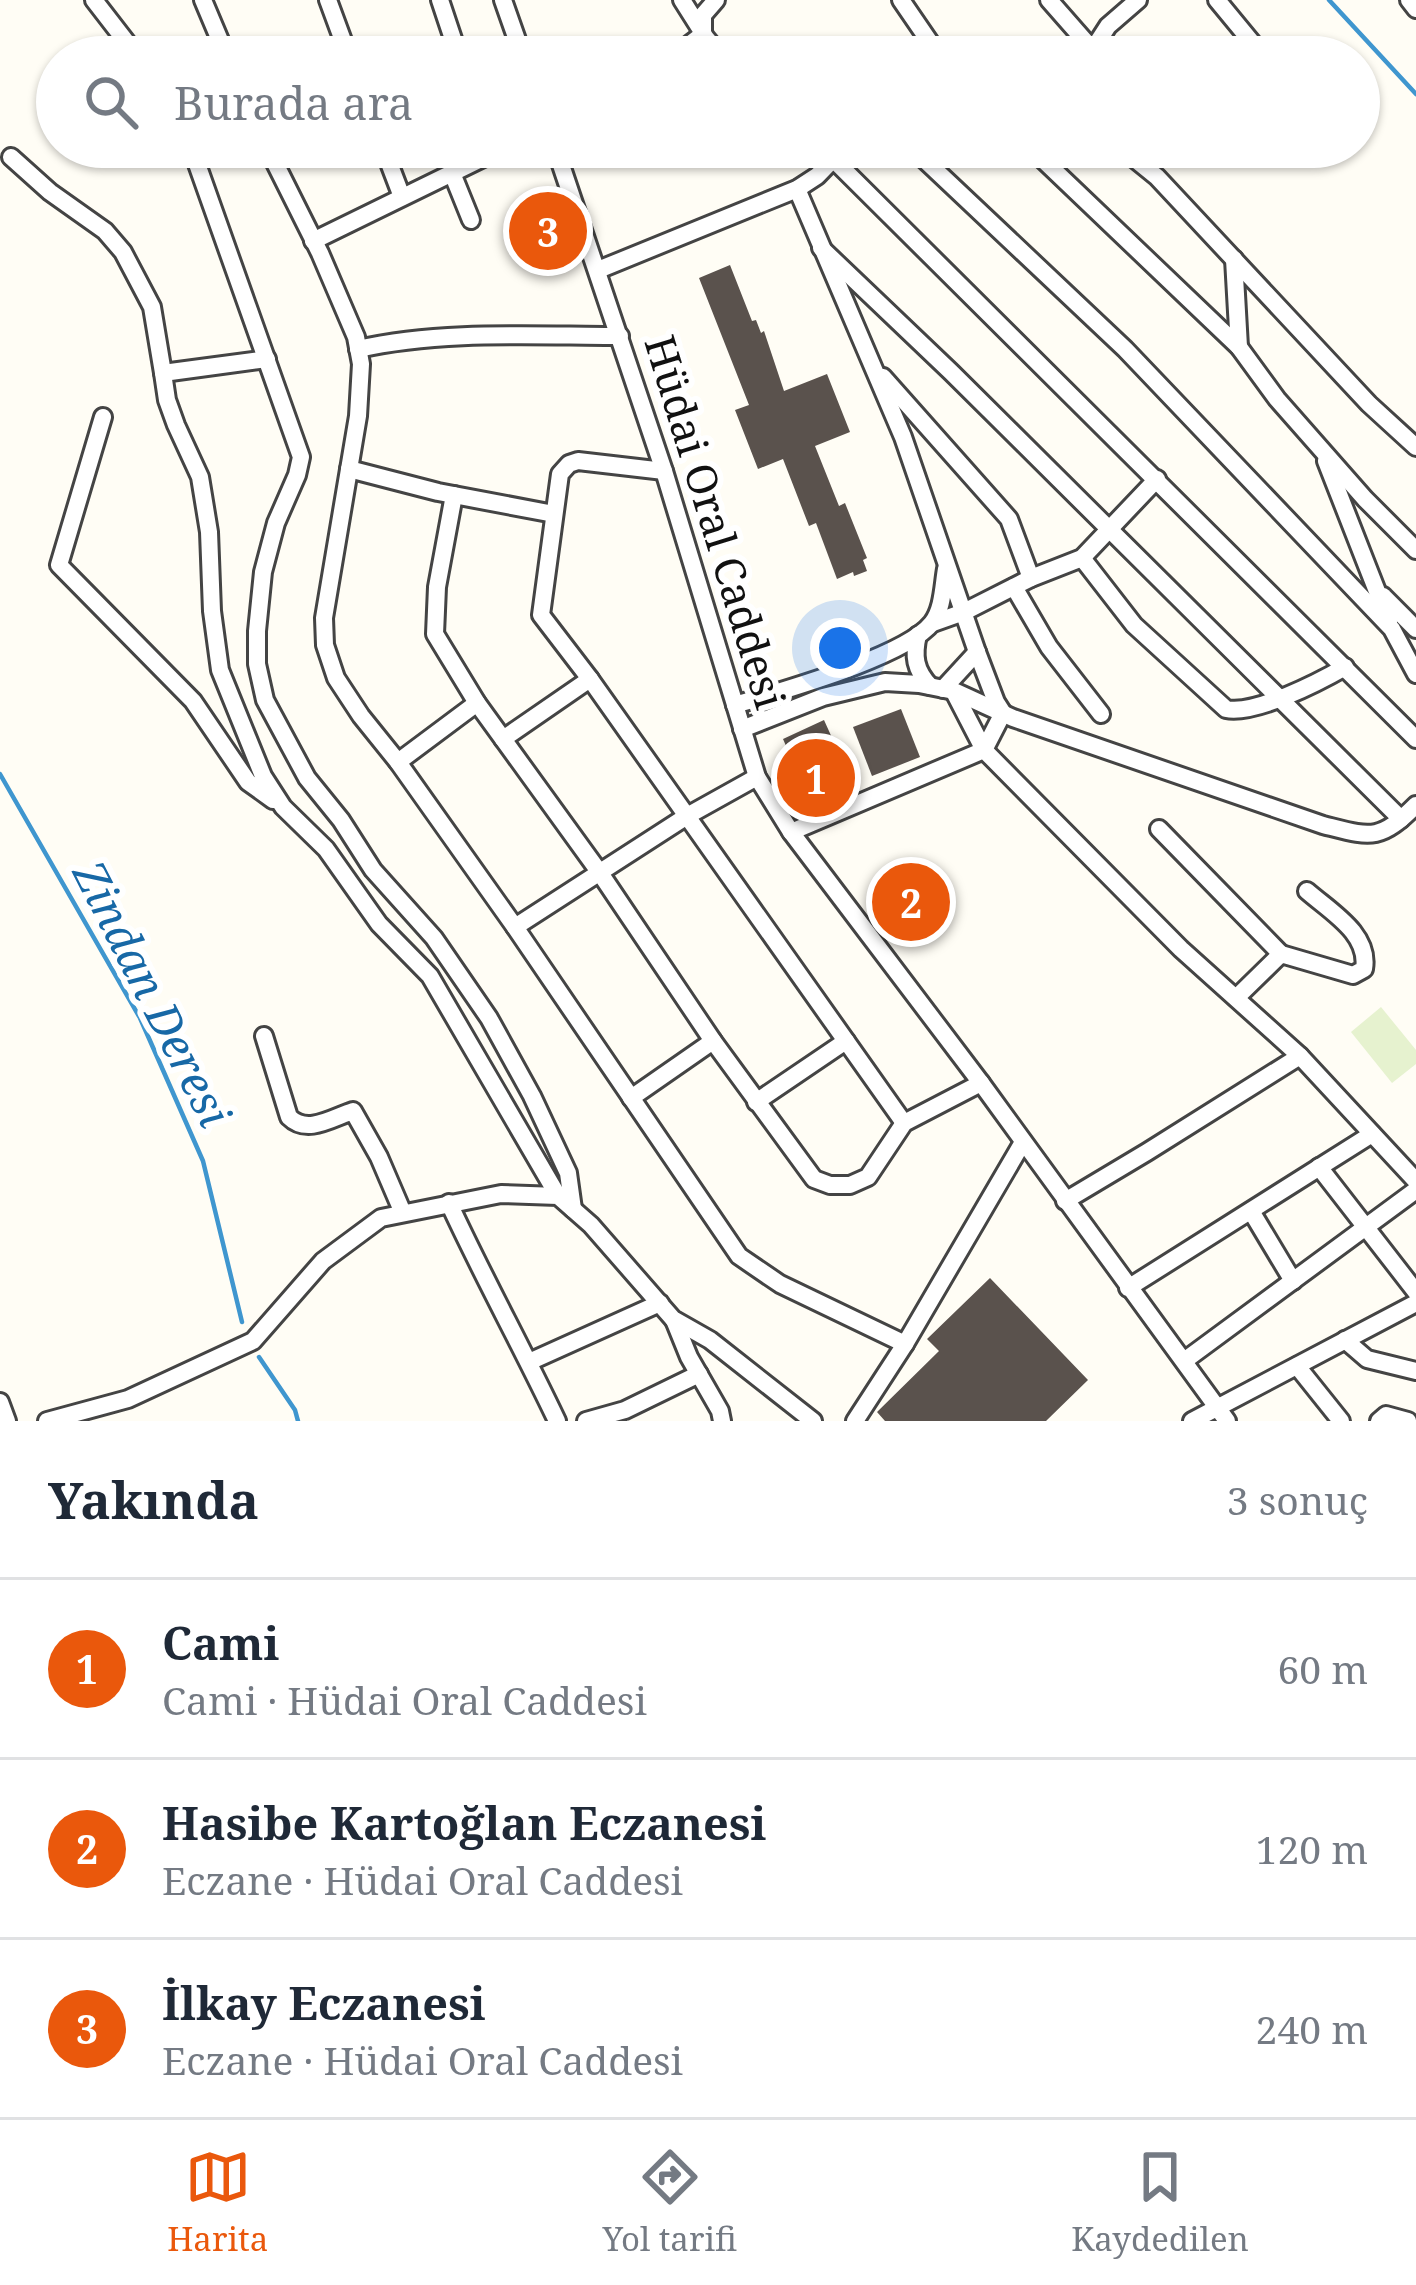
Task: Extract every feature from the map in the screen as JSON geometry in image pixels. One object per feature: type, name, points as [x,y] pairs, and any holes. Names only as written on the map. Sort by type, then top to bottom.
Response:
[{"type":"street","points":[[94,0],[122,36]]},
{"type":"street","points":[[203,0],[218,36]]},
{"type":"street","points":[[328,0],[341,36]]},
{"type":"street","points":[[440,0],[452,36]]},
{"type":"street","points":[[502,0],[515,36]]},
{"type":"street","points":[[682,0],[703,34]]},
{"type":"street","points":[[700,36],[704,15],[716,0]]},
{"type":"street","points":[[901,0],[926,36]]},
{"type":"street","points":[[1049,0],[1076,36]]},
{"type":"street","points":[[1102,36],[1138,0]]},
{"type":"street","points":[[1217,0],[1247,36]]},
{"type":"street","points":[[11,157],[105,231],[124,252],[152,308],[167,400],[200,477],[220,670],[263,776],[283,807]]},
{"type":"street","points":[[199,168],[301,457],[262,572],[256,631],[265,700],[307,778],[373,870],[434,938],[489,1018],[568,1173],[573,1209]]},
{"type":"street","points":[[278,168],[356,337],[361,364],[358,416],[325,618],[325,645],[336,678],[515,927],[740,1256],[780,1284],[905,1344]]},
{"type":"street","points":[[391,168],[402,197]]},
{"type":"street","points":[[314,241],[462,168]]},
{"type":"street","name":"Hüdai Oral Caddesi","points":[[562,168],[664,471],[758,777],[791,832],[1222,1415]]},
{"type":"street","points":[[598,270],[796,189],[822,168]]},
{"type":"street","points":[[851,168],[1416,739]]},
{"type":"street","points":[[932,168],[1125,350],[1392,629]]},
{"type":"street","points":[[1052,168],[1239,347],[1277,399],[1416,550]]},
{"type":"street","points":[[1146,168],[1416,447]]},
{"type":"street","points":[[452,173],[471,220]]},
{"type":"street","points":[[796,189],[903,437],[995,703],[1003,713]]},
{"type":"street","points":[[821,248],[1401,819]]},
{"type":"street","points":[[1234,259],[1239,347]]},
{"type":"street","points":[[358,349],[426,340],[620,336]]},
{"type":"street","points":[[164,373],[267,359]]},
{"type":"street","points":[[871,363],[1009,519],[1031,578]]},
{"type":"street","points":[[104,417],[59,565],[193,701],[248,782],[326,848],[379,924],[430,976],[558,1196],[591,1225],[674,1319],[722,1421]]},
{"type":"street","points":[[1321,449],[1392,629],[1416,674]]},
{"type":"street","points":[[664,471],[578,460],[560,474],[541,615],[904,1123]]},
{"type":"street","points":[[349,469],[554,514]]},
{"type":"street","points":[[735,705],[825,677],[908,643],[933,622],[1082,558],[1157,478]]},
{"type":"street","points":[[454,495],[436,587],[434,634],[712,1041],[814,1179],[850,1186],[868,1177],[904,1123],[981,1083]]},
{"type":"street","points":[[1082,558],[1134,626],[1226,709],[1251,708],[1303,691],[1345,667]]},
{"type":"street","points":[[933,622],[941,603],[946,562]]},
{"type":"street","points":[[1013,587],[1049,647],[1101,714]]},
{"type":"street","points":[[1376,590],[1416,629]]},
{"type":"street","points":[[918,635],[916,666],[942,689],[984,750],[1181,949],[1300,1056],[1416,1185],[1184,1361]]},
{"type":"street","points":[[942,689],[977,652]]},
{"type":"street","points":[[503,739],[590,679]]},
{"type":"street","points":[[742,729],[824,697],[885,682],[942,689],[1323,825],[1366,836],[1385,831],[1416,805]]},
{"type":"street","points":[[398,761],[477,703]]},
{"type":"street","points":[[791,832],[984,750],[1003,713]]},
{"type":"street","points":[[515,927],[687,816],[758,777]]},
{"type":"street","points":[[1159,829],[1281,954],[1353,975],[1364,969],[1367,954],[1355,933],[1307,891]]},
{"type":"street","points":[[1236,998],[1281,954]]},
{"type":"street","points":[[264,1036],[289,1118],[309,1126],[353,1111],[380,1157],[403,1213]]},
{"type":"street","points":[[631,1098],[712,1041]]},
{"type":"street","points":[[756,1102],[846,1041]]},
{"type":"street","points":[[1065,1201],[1300,1056]]},
{"type":"street","points":[[1128,1288],[1372,1134]]},
{"type":"street","points":[[855,1421],[1023,1142]]},
{"type":"street","points":[[1319,1167],[1416,1292]]},
{"type":"street","points":[[47,1421],[128,1399],[253,1341],[323,1261],[381,1218],[501,1194],[558,1196]]},
{"type":"street","points":[[449,1203],[557,1421]]},
{"type":"street","points":[[1250,1211],[1293,1281]]},
{"type":"street","points":[[530,1363],[660,1303]]},
{"type":"street","points":[[1192,1421],[1222,1415],[1298,1366],[1416,1303]]},
{"type":"street","points":[[674,1319],[710,1340],[813,1421]]},
{"type":"street","points":[[1345,1340],[1367,1359],[1416,1371]]},
{"type":"street","points":[[1298,1366],[1340,1421]]},
{"type":"street","points":[[586,1421],[625,1410],[699,1374]]},
{"type":"street","points":[[0,1402],[7,1421]]},
{"type":"street","points":[[1379,1421],[1387,1415],[1408,1421]]},
{"type":"green space","points":[[1381,1007],[1416,1050],[1416,1064],[1392,1083],[1351,1032]]},
{"type":"building","points":[[730,265],[752,321],[764,331],[784,391],[827,374],[850,432],[815,446],[839,506],[845,503],[867,558],[863,560],[867,571],[837,579],[816,523],[809,526],[783,459],[758,469],[735,410],[749,405],[699,278]]},
{"type":"building","points":[[901,709],[920,757],[872,776],[853,727]]},
{"type":"building","points":[[824,720],[833,740],[824,744],[840,783],[803,799],[783,739]]},
{"type":"building","points":[[990,1278],[1088,1380],[1046,1421],[885,1421],[877,1412],[939,1351],[927,1339]]},
{"type":"waterway","points":[[1329,0],[1362,36]]},
{"type":"waterway","points":[[1380,55],[1416,94]]},
{"type":"waterway","name":"Zindan Deresi","points":[[0,774],[140,1018],[203,1161],[242,1322]]},
{"type":"waterway","name":"Zindan Deresi","points":[[259,1357],[298,1421]]},
{"type":"place","name":"İlkay Eczanesi","points":[[548,231]]},
{"type":"place","name":"Cami","points":[[816,778]]},
{"type":"place","name":"Hasibe Kartoğlan Eczanesi","points":[[911,902]]}]
